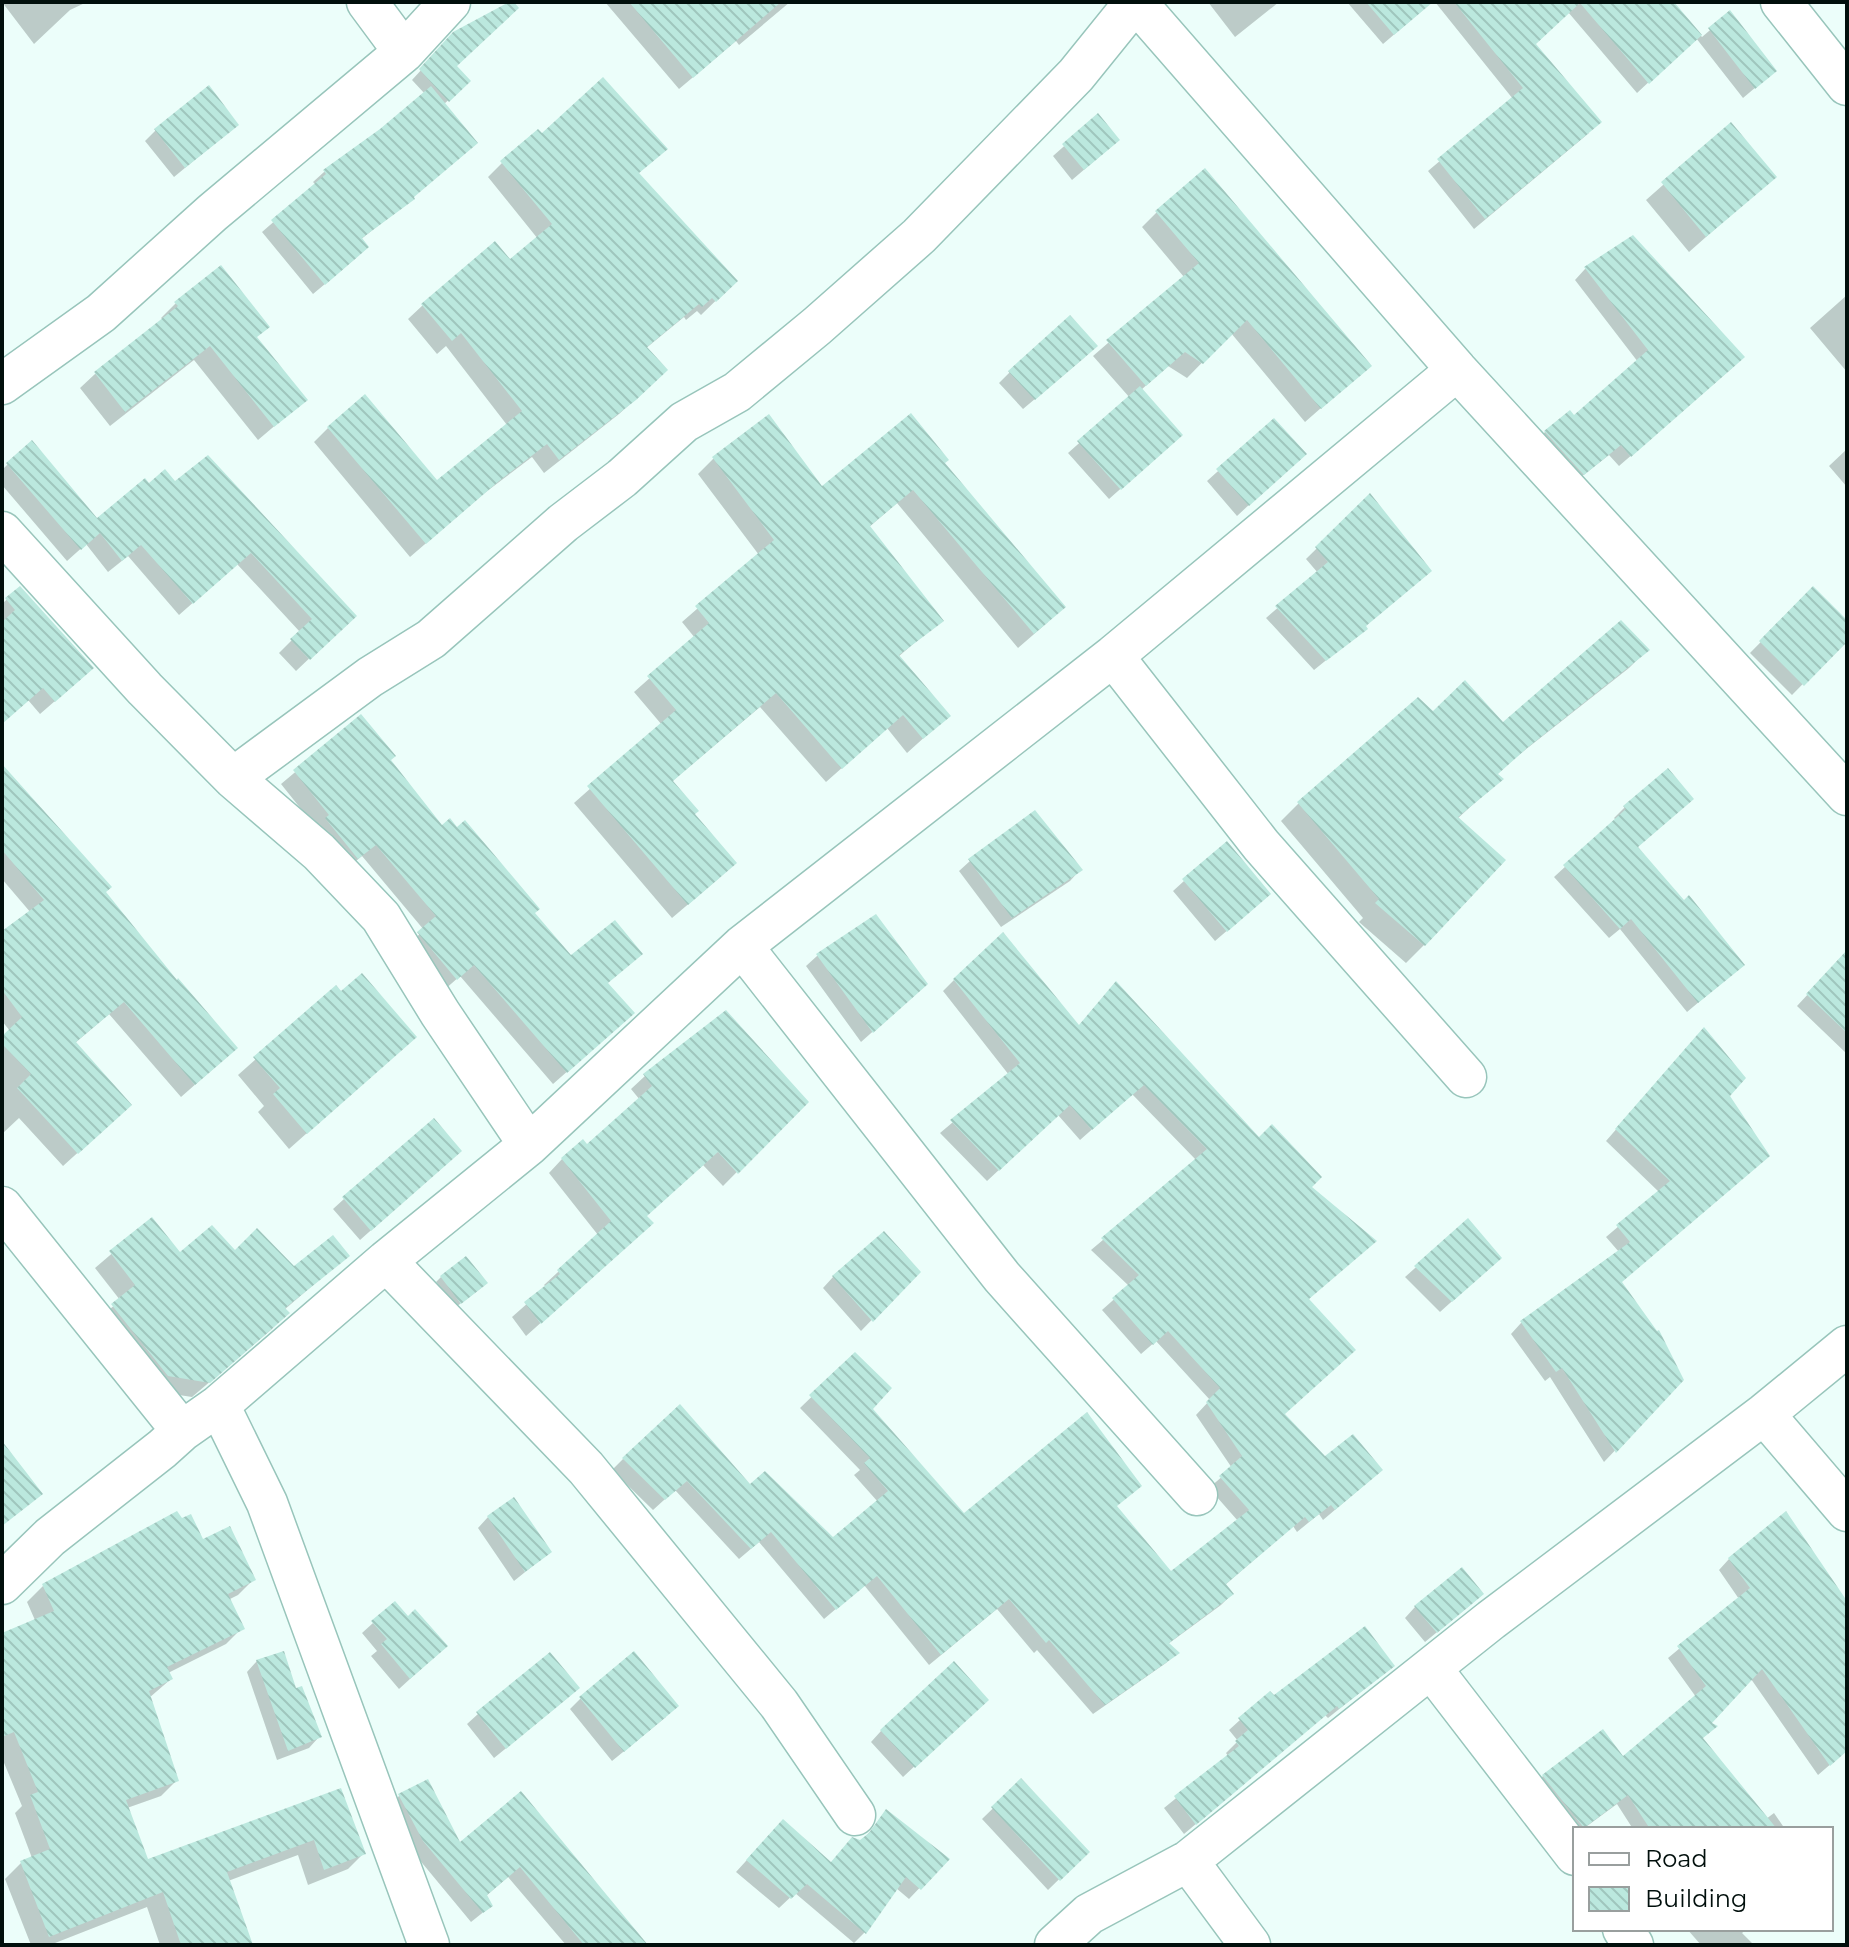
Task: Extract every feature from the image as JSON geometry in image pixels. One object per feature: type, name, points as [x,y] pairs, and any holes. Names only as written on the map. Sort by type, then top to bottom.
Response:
[{"type":"street","points":[[367,2],[404,52]]},
{"type":"street","points":[[2,384],[101,313],[212,213],[404,52],[450,2]]},
{"type":"street","points":[[233,778],[370,677],[431,639],[684,422],[737,392],[817,326],[919,236],[1076,75],[1136,2],[1457,370],[1847,795]]},
{"type":"street","points":[[1781,2],[1847,85]]},
{"type":"street","points":[[2,1584],[50,1537],[219,1405],[386,1261],[529,1145],[657,1029],[742,946],[1113,656],[1457,370]]},
{"type":"street","points":[[2,532],[145,689],[233,778],[319,852],[381,917],[440,1013],[529,1145]]},
{"type":"street","points":[[1113,656],[1261,845],[1466,1077]]},
{"type":"street","points":[[742,946],[1002,1277],[1197,1495]]},
{"type":"street","points":[[2,1207],[182,1431]]},
{"type":"street","points":[[386,1261],[586,1468],[779,1704],[855,1815]]},
{"type":"street","points":[[1055,1945],[1089,1914],[1188,1861],[1491,1620],[1764,1414],[1847,1346]]},
{"type":"street","points":[[219,1405],[267,1503],[429,1945]]},
{"type":"street","points":[[1764,1414],[1847,1511]]},
{"type":"street","points":[[1431,1668],[1573,1852]]},
{"type":"street","points":[[1188,1861],[1250,1945]]},
{"type":"building","points":[[514,2],[519,8],[457,66],[471,81],[449,102],[419,69],[453,32]]},
{"type":"building","points":[[629,2],[781,2],[693,78]]},
{"type":"building","points":[[1366,2],[1433,2],[1394,35]]},
{"type":"building","points":[[1454,2],[1674,2],[1702,35],[1649,84],[1580,3],[1536,44],[1602,122],[1485,219],[1437,159],[1523,88]]},
{"type":"building","points":[[1730,10],[1777,71],[1755,89],[1708,28]]},
{"type":"building","points":[[603,77],[668,149],[639,173],[738,281],[716,302],[712,298],[702,307],[699,304],[647,347],[668,370],[636,400],[559,460],[547,444],[426,544],[327,427],[365,394],[437,480],[522,411],[461,333],[452,341],[421,304],[495,241],[510,259],[552,224],[500,161],[538,129],[542,133]]},
{"type":"building","points":[[209,85],[239,125],[185,168],[154,129]]},
{"type":"building","points":[[431,86],[478,143],[415,199],[362,238],[369,247],[325,285],[271,220],[326,174],[323,170],[380,129]]},
{"type":"building","points":[[1098,113],[1120,140],[1084,170],[1062,144]]},
{"type":"building","points":[[1731,122],[1777,177],[1706,237],[1661,182]]},
{"type":"building","points":[[1205,168],[1372,366],[1321,409],[1247,320],[1203,364],[1185,352],[1146,386],[1106,340],[1199,263],[1155,211]]},
{"type":"building","points":[[1633,235],[1745,357],[1631,457],[1621,445],[1584,475],[1544,431],[1570,410],[1574,415],[1648,350],[1584,267]]},
{"type":"building","points":[[221,265],[270,327],[257,337],[308,400],[274,427],[210,346],[125,412],[94,372],[178,306],[174,302]]},
{"type":"building","points":[[1070,315],[1098,346],[1035,400],[1008,371]]},
{"type":"building","points":[[1140,386],[1183,435],[1121,490],[1077,441]]},
{"type":"building","points":[[911,413],[949,460],[945,463],[1066,607],[1034,634],[913,490],[870,526],[944,621],[899,655],[951,716],[923,739],[903,715],[842,769],[776,693],[673,781],[699,811],[695,814],[737,863],[688,905],[587,786],[676,710],[647,676],[709,623],[695,606],[774,540],[712,457],[769,414],[822,486]]},
{"type":"building","points":[[1274,418],[1307,454],[1249,506],[1216,469]]},
{"type":"building","points":[[32,440],[97,518],[145,478],[149,483],[165,469],[175,481],[208,455],[357,616],[310,660],[290,639],[312,619],[251,553],[193,604],[141,545],[122,561],[100,533],[81,550],[6,463]]},
{"type":"building","points":[[1370,493],[1432,571],[1366,626],[1368,629],[1326,661],[1275,606],[1328,562],[1315,547]]},
{"type":"building","points":[[20,586],[94,668],[55,702],[43,688],[2,724],[2,622],[15,610],[5,598]]},
{"type":"building","points":[[1813,586],[1847,620],[1847,642],[1804,686],[1759,641]]},
{"type":"building","points":[[1621,620],[1650,650],[1527,748],[1498,774],[1504,779],[1458,817],[1506,860],[1425,946],[1375,903],[1379,899],[1297,802],[1418,697],[1433,711],[1465,680],[1503,722]]},
{"type":"building","points":[[361,714],[396,756],[391,760],[442,825],[450,818],[457,827],[465,820],[540,909],[535,913],[571,955],[615,920],[643,954],[608,983],[635,1013],[567,1073],[474,965],[457,980],[417,932],[436,916],[376,845],[358,859],[325,818],[329,815],[293,770]]},
{"type":"building","points":[[2,764],[112,887],[106,892],[177,980],[238,1048],[195,1085],[124,1002],[76,1042],[132,1105],[78,1154],[17,1088],[31,1074],[2,1044],[2,1036],[22,1017],[2,990],[2,931],[44,900],[2,850]]},
{"type":"building","points":[[1668,768],[1694,799],[1638,847],[1684,900],[1689,895],[1745,965],[1698,1003],[1631,919],[1620,929],[1563,865],[1626,809],[1623,806]]},
{"type":"building","points":[[1035,810],[1083,870],[1012,918],[968,859]]},
{"type":"building","points":[[1227,841],[1271,894],[1227,932],[1182,879]]},
{"type":"building","points":[[876,914],[928,984],[873,1033],[816,954]]},
{"type":"building","points":[[1003,932],[1079,1025],[1116,981],[1259,1137],[1272,1124],[1322,1177],[1312,1187],[1377,1241],[1309,1299],[1356,1350],[1285,1414],[1325,1456],[1353,1434],[1383,1470],[1335,1510],[1331,1505],[1309,1522],[1305,1517],[1226,1584],[1234,1594],[1169,1643],[1180,1653],[1105,1705],[1009,1599],[941,1655],[877,1576],[836,1610],[771,1532],[751,1549],[687,1481],[665,1500],[622,1458],[680,1404],[750,1484],[765,1471],[833,1537],[888,1491],[864,1463],[870,1458],[809,1395],[855,1352],[892,1388],[873,1409],[964,1513],[1087,1412],[1142,1486],[1117,1506],[1171,1571],[1249,1510],[1219,1476],[1242,1456],[1206,1402],[1220,1388],[1168,1331],[1153,1345],[1112,1298],[1139,1275],[1101,1238],[1207,1149],[1144,1085],[1092,1130],[1070,1105],[999,1171],[950,1120],[1020,1063],[953,979]]},
{"type":"building","points":[[1847,950],[1847,1033],[1806,994]]},
{"type":"building","points":[[362,973],[417,1037],[307,1134],[273,1094],[280,1088],[253,1057],[336,985],[341,991]]},
{"type":"building","points":[[726,1010],[809,1102],[738,1174],[718,1152],[647,1216],[654,1223],[541,1324],[524,1302],[560,1274],[557,1270],[611,1221],[561,1158],[583,1139],[587,1144],[652,1086],[643,1074]]},
{"type":"building","points":[[1704,1027],[1746,1078],[1730,1096],[1770,1156],[1622,1282],[1659,1330],[1684,1380],[1616,1453],[1562,1368],[1556,1372],[1520,1321],[1630,1242],[1616,1225],[1670,1181],[1615,1129]]},
{"type":"building","points":[[434,1118],[462,1151],[371,1231],[342,1197]]},
{"type":"building","points":[[152,1217],[180,1252],[212,1225],[235,1250],[257,1228],[294,1266],[333,1235],[350,1256],[285,1308],[290,1313],[210,1383],[168,1376],[111,1304],[135,1285],[109,1251]]},
{"type":"building","points":[[1468,1218],[1502,1258],[1452,1302],[1414,1266]]},
{"type":"building","points":[[884,1231],[921,1272],[873,1322],[832,1276]]},
{"type":"building","points":[[466,1256],[488,1283],[461,1304],[440,1276]]},
{"type":"building","points":[[2,1441],[43,1494],[2,1526]]},
{"type":"building","points":[[514,1497],[552,1552],[525,1572],[487,1516]]},
{"type":"building","points":[[177,1511],[182,1518],[191,1514],[203,1539],[230,1526],[256,1580],[228,1594],[245,1629],[167,1667],[173,1679],[149,1691],[179,1781],[126,1800],[148,1859],[341,1788],[366,1854],[324,1870],[314,1840],[227,1872],[253,1945],[181,1945],[163,1892],[49,1937],[20,1861],[50,1849],[30,1795],[38,1792],[14,1732],[2,1737],[2,1633],[54,1611],[42,1584]]},
{"type":"building","points":[[1786,1511],[1847,1601],[1847,1751],[1830,1766],[1762,1669],[1712,1723],[1718,1726],[1703,1738],[1775,1827],[1649,1827],[1628,1795],[1583,1827],[1542,1775],[1603,1729],[1623,1756],[1706,1686],[1677,1646],[1750,1588],[1728,1558]]},
{"type":"building","points":[[1462,1567],[1484,1594],[1437,1633],[1414,1606]]},
{"type":"building","points":[[395,1601],[408,1616],[415,1609],[448,1646],[410,1679],[381,1644],[387,1639],[371,1621]]},
{"type":"building","points":[[1365,1626],[1395,1666],[1339,1709],[1337,1706],[1196,1825],[1174,1796],[1239,1746],[1235,1741],[1248,1730],[1238,1718],[1270,1691],[1274,1695]]},
{"type":"building","points":[[284,1651],[296,1688],[302,1686],[322,1737],[288,1751],[256,1660]]},
{"type":"building","points":[[634,1651],[679,1706],[624,1752],[579,1697]]},
{"type":"building","points":[[550,1652],[580,1688],[506,1749],[476,1712]]},
{"type":"building","points":[[954,1661],[989,1700],[915,1768],[880,1730]]},
{"type":"building","points":[[1021,1778],[1090,1852],[1060,1881],[991,1807]]},
{"type":"building","points":[[428,1779],[460,1842],[521,1791],[648,1945],[584,1945],[520,1867],[487,1895],[493,1906],[483,1913],[423,1841],[398,1794]]},
{"type":"building","points":[[886,1809],[950,1859],[921,1890],[906,1877],[866,1934],[807,1884],[791,1899],[746,1860],[783,1819],[831,1862],[852,1837],[860,1840],[869,1833]]}]
